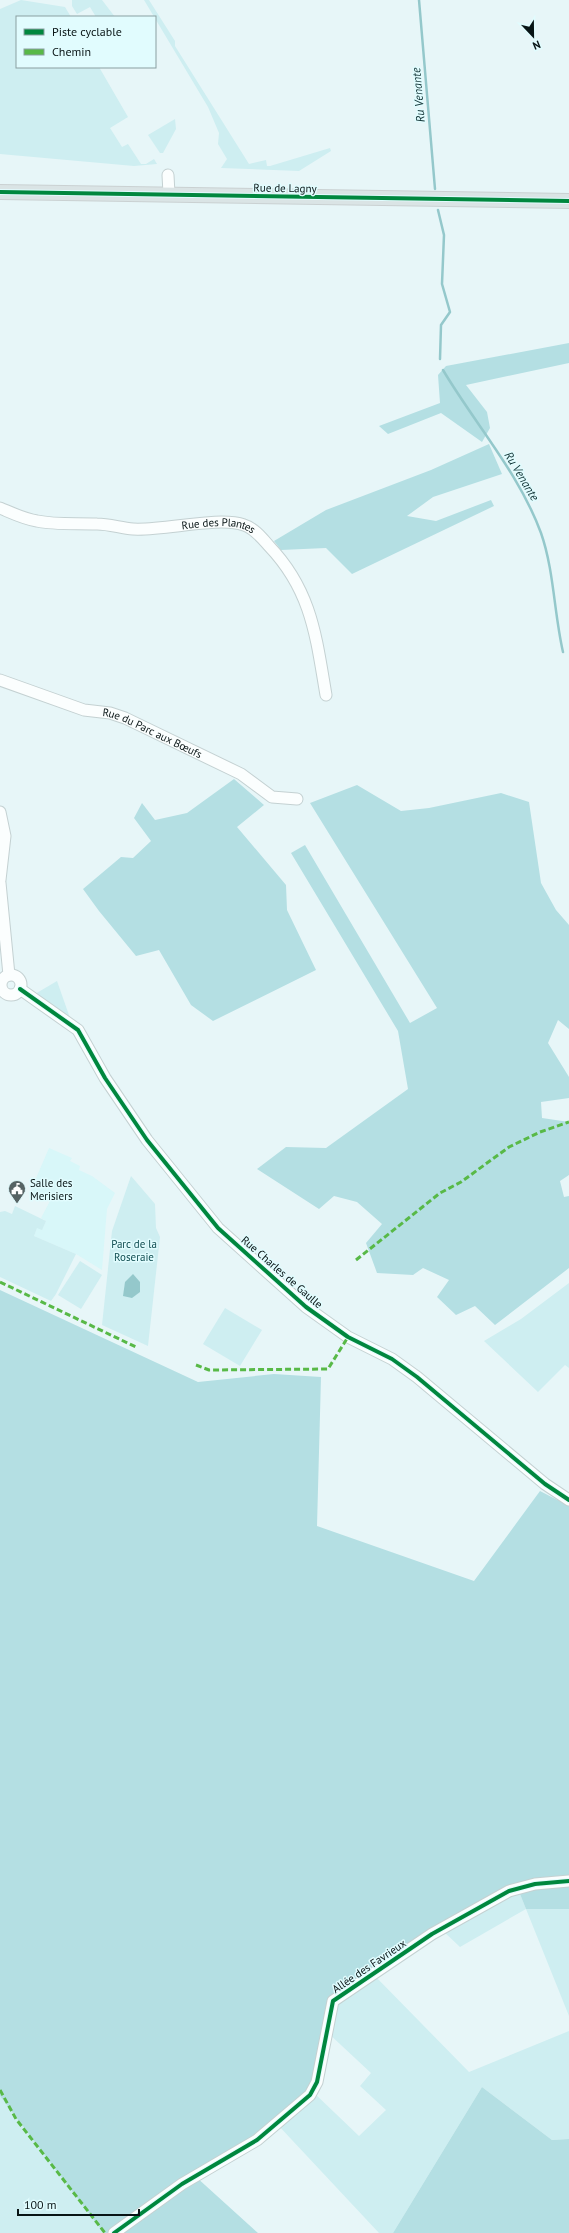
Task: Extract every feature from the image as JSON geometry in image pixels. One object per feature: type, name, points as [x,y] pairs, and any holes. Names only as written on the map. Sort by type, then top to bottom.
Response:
[{"type":"main road","name":"Rue de Lagny","points":[[0,192],[569,201]]},
{"type":"street","points":[[168,175],[169,194]]},
{"type":"street","name":"Rue des Plantes","points":[[0,508],[37,521],[99,524],[133,529],[170,528],[228,522],[245,525],[258,533],[282,559],[299,586],[309,610],[316,637],[326,695]]},
{"type":"street","name":"Rue du Parc aux Bœufs","points":[[0,680],[84,710],[110,713],[125,718],[241,774],[272,797],[297,799]]},
{"type":"street","points":[[0,812],[5,836],[0,882],[9,975]]},
{"type":"street","points":[[9,975],[19,979],[20,989],[14,995],[2,993],[2,983],[4,978],[9,975]]},
{"type":"street","name":"Rue Charles de Gaulle","points":[[20,989],[78,1030],[127,1111],[147,1140],[218,1228],[291,1296],[348,1337],[392,1359],[417,1377],[545,1484],[569,1500]]},
{"type":"street","name":"Allée des Favrieux","points":[[114,2233],[182,2184],[257,2140],[310,2095],[317,2082],[333,2001],[432,1934],[509,1891],[535,1884],[569,1881]]},
{"type":"shaded area","points":[[569,343],[569,363],[466,385],[487,412],[490,428],[482,442],[441,413],[388,434],[379,426],[440,403],[438,375],[446,366]]},
{"type":"shaded area","points":[[489,444],[502,474],[433,497],[407,516],[436,521],[491,500],[494,506],[352,574],[326,548],[281,550],[274,541],[326,510],[431,470]]},
{"type":"shaded area","points":[[234,779],[264,805],[237,827],[286,885],[287,910],[316,970],[213,1021],[191,1005],[159,950],[136,956],[83,889],[121,857],[133,858],[151,841],[134,818],[142,803],[155,820],[187,813]]},
{"type":"shaded area","points":[[357,785],[401,811],[429,808],[501,793],[529,802],[541,883],[556,910],[569,925],[569,1029],[558,1020],[548,1043],[569,1077],[569,1098],[541,1102],[542,1118],[569,1122],[569,1175],[560,1181],[564,1197],[569,1196],[569,1268],[495,1325],[475,1306],[456,1315],[437,1297],[449,1280],[423,1268],[413,1275],[377,1273],[366,1243],[382,1224],[357,1202],[334,1196],[319,1209],[257,1169],[286,1147],[326,1148],[408,1089],[398,1031],[291,853],[305,845],[410,1023],[437,1008],[310,803]]},
{"type":"shaded area","points":[[49,1148],[72,1158],[70,1161],[80,1166],[79,1170],[92,1176],[115,1193],[107,1209],[102,1270],[76,1254],[34,1236],[37,1227],[42,1229],[46,1221],[41,1218],[51,1199],[30,1192]]},
{"type":"shaded area","points":[[133,1274],[140,1282],[140,1292],[132,1298],[123,1296],[125,1282]]},
{"type":"shaded area","points":[[0,1290],[198,1382],[274,1374],[321,1377],[317,1526],[474,1581],[540,1491],[569,1506],[569,1909],[526,1909],[518,1889],[509,1891],[333,2001],[317,2082],[257,2140],[195,2176],[258,2233],[104,2233],[0,2096]]},
{"type":"shaded area","points":[[482,2087],[552,2140],[569,2139],[569,2233],[393,2233]]},
{"type":"green space","points":[[21,0],[65,7],[70,16],[16,16],[16,68],[100,68],[128,117],[110,128],[122,147],[128,144],[141,164],[146,164],[154,159],[157,164],[134,166],[0,154],[0,9]]},
{"type":"green space","points":[[72,0],[102,0],[114,16],[95,16],[90,7],[77,14],[72,6]]},
{"type":"green space","points":[[144,0],[149,0],[175,41],[175,46],[249,164],[266,160],[267,166],[270,166],[330,148],[331,151],[299,171],[221,168],[227,159],[218,144],[219,133],[208,107],[156,20],[156,16],[154,16]]},
{"type":"green space","points":[[175,119],[176,129],[163,153],[160,153],[148,135]]},
{"type":"green space","points":[[57,981],[70,1018],[35,994]]},
{"type":"green space","name":"Parc de la Roseraie","points":[[131,1176],[155,1204],[156,1228],[160,1237],[148,1346],[102,1325],[112,1231]]},
{"type":"green space","points":[[15,1206],[46,1221],[42,1230],[37,1228],[34,1236],[76,1254],[51,1301],[0,1277],[0,1212],[5,1211],[12,1214]]},
{"type":"green space","points":[[80,1261],[102,1275],[81,1309],[58,1295]]},
{"type":"green space","points":[[569,1283],[569,1368],[565,1365],[538,1392],[484,1341],[521,1319]]},
{"type":"green space","points":[[225,1308],[262,1330],[240,1366],[203,1344]]},
{"type":"green space","points":[[518,1889],[526,1909],[460,1947],[441,1929]]},
{"type":"green space","points":[[526,1909],[569,1909],[569,2016]]},
{"type":"green space","points":[[373,1974],[469,2072],[569,2031],[569,2139],[552,2140],[482,2087],[393,2233],[379,2233],[277,2124],[312,2091],[359,2136],[386,2110],[360,2086],[371,2073],[327,2032],[333,2001]]},
{"type":"green space","points":[[0,2096],[104,2230],[104,2233],[0,2233]]},
{"type":"waterway","name":"Ru Venante","points":[[419,0],[435,189]]},
{"type":"waterway","name":"Ru Venante","points":[[438,210],[444,235],[442,284],[450,312],[441,325],[440,359]]},
{"type":"waterway","name":"Ru Venante","points":[[443,370],[509,469],[532,511],[541,533],[549,562],[563,652]]},
{"type":"marked path","points":[[356,1260],[440,1193],[461,1182],[509,1147],[540,1132],[569,1122]]},
{"type":"marked path","points":[[0,1282],[138,1348]]},
{"type":"marked path","points":[[196,1365],[209,1370],[328,1369],[348,1337]]},
{"type":"marked path","points":[[0,2090],[16,2119],[105,2233]]},
{"type":"cycle path","points":[[0,192],[569,201]]},
{"type":"cycle path","points":[[20,989],[78,1030],[105,1078],[147,1140],[218,1228],[306,1307],[348,1337],[392,1359],[417,1377],[545,1484],[569,1500]]},
{"type":"cycle path","points":[[114,2233],[182,2184],[257,2140],[310,2095],[317,2082],[333,2001],[432,1934],[509,1891],[535,1884],[569,1881]]},
{"type":"place","name":"Salle des Merisiers","points":[[17,1204]]}]
